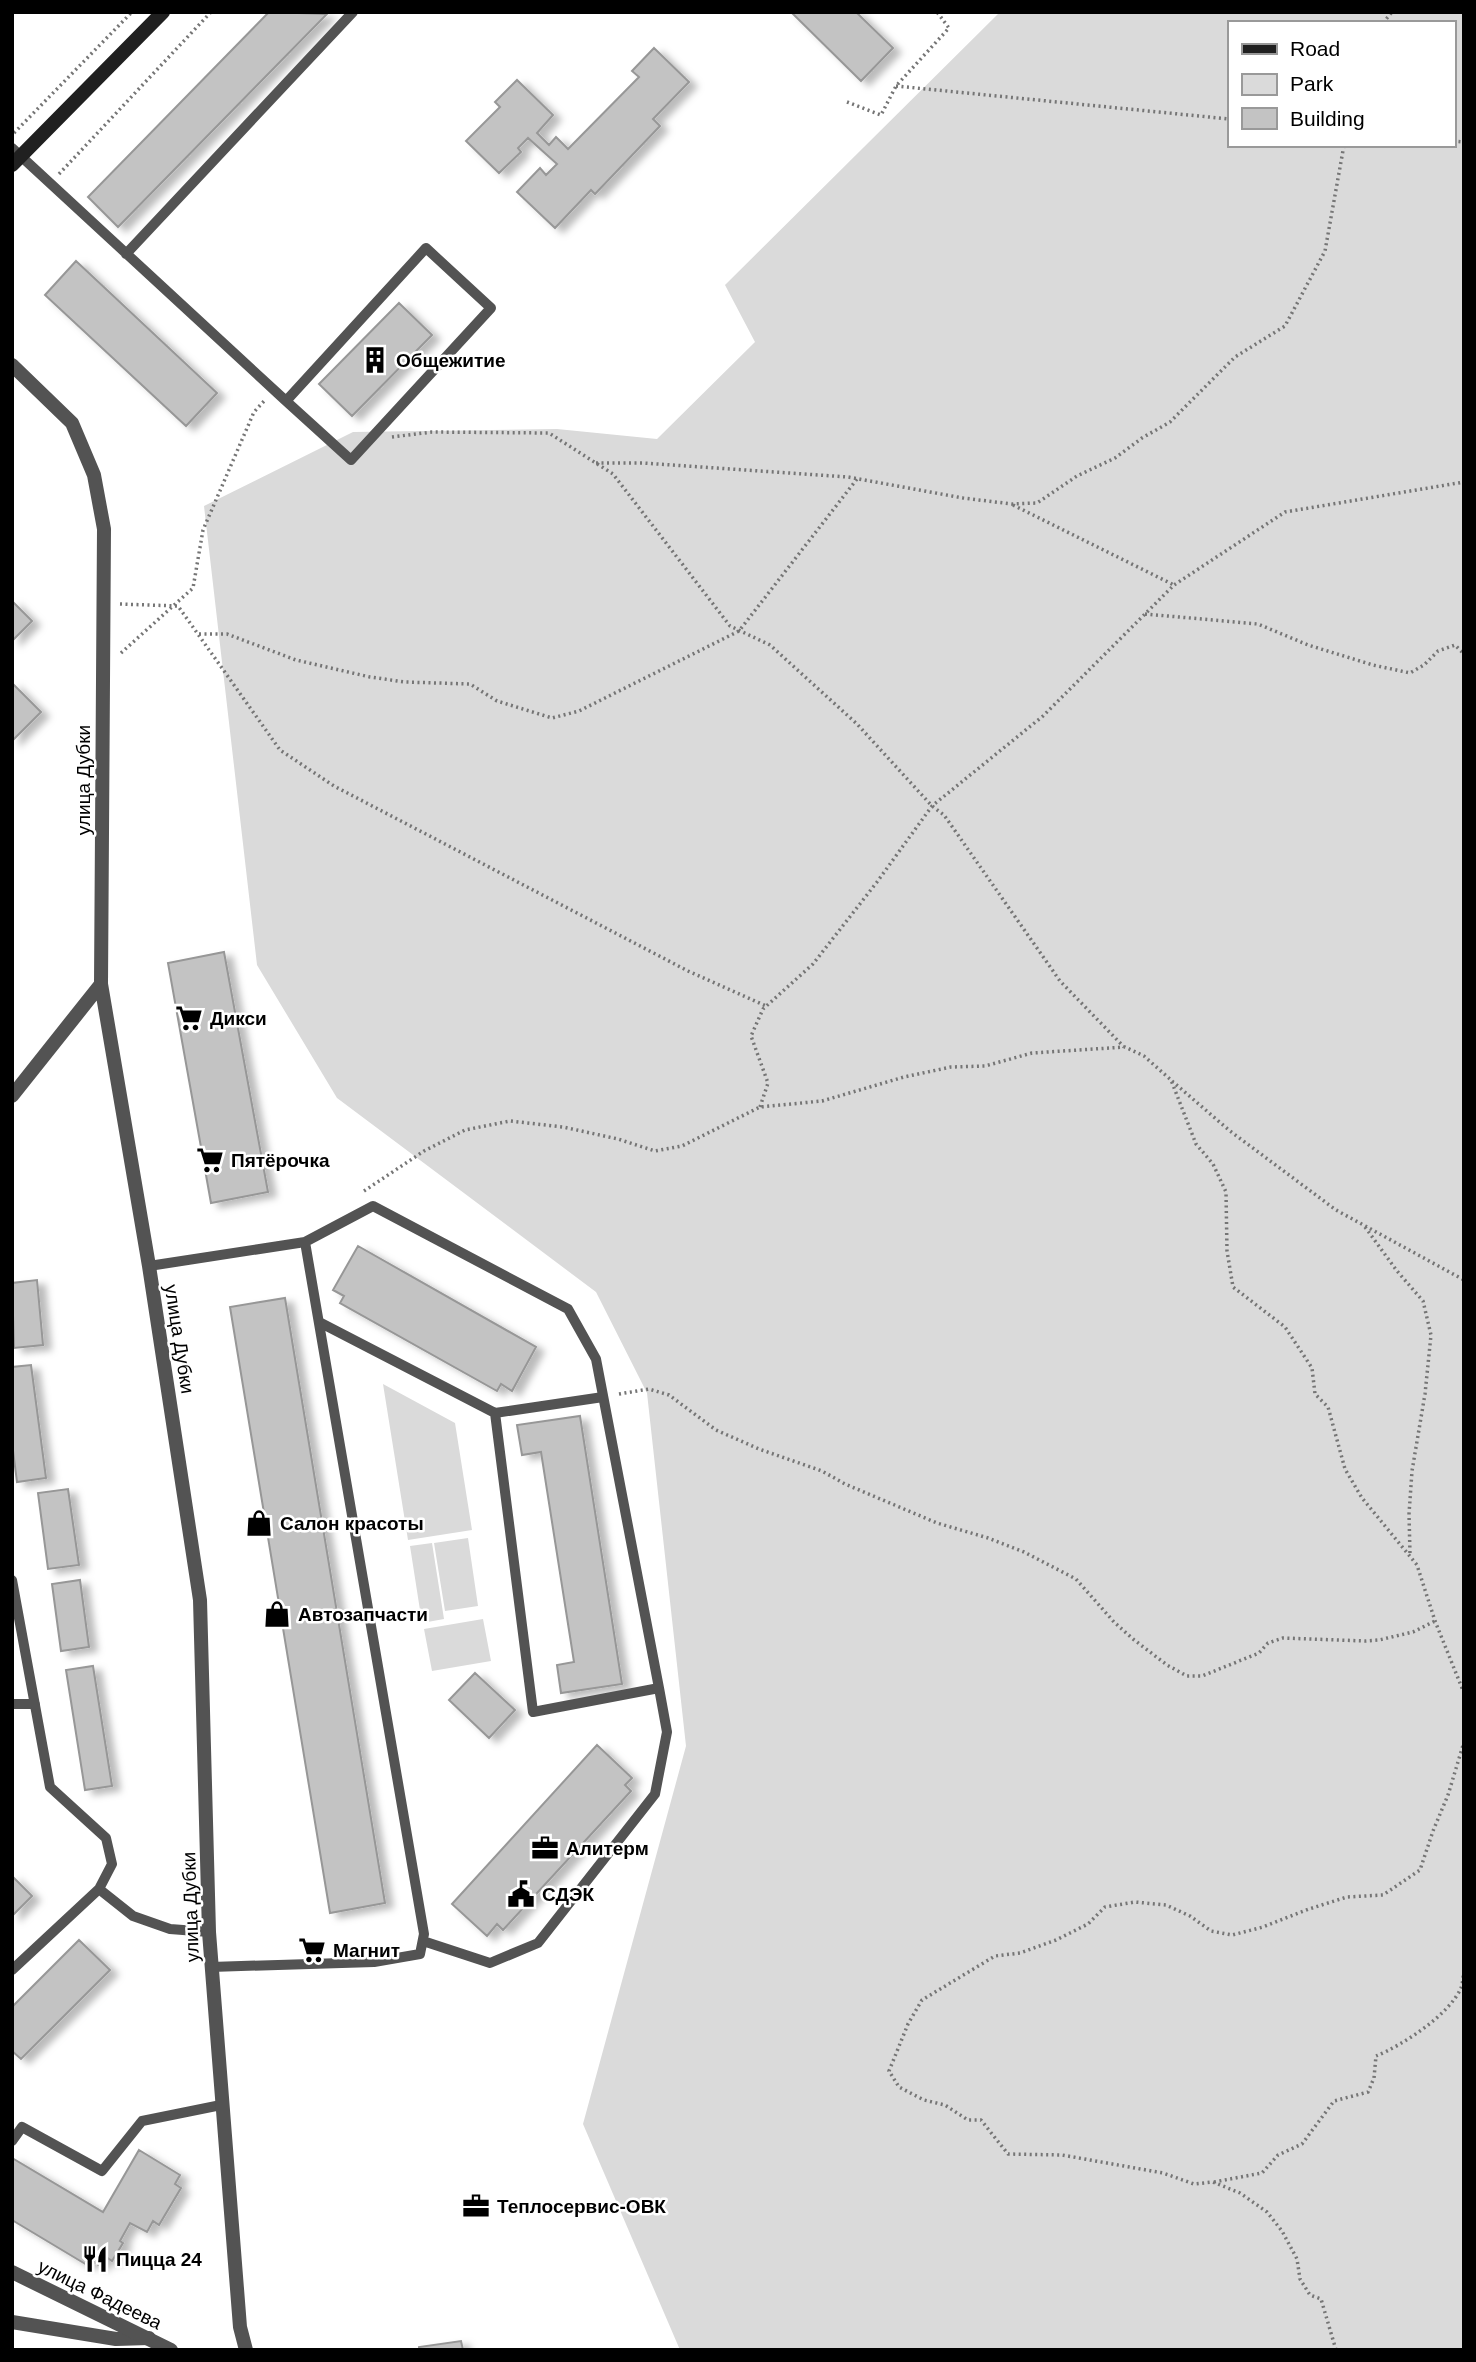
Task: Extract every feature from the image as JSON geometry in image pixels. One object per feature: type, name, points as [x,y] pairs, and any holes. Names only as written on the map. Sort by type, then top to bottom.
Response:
[{"type":"main road","points":[[15,156],[163,12]]},
{"type":"street","name":"улица Дубки","points":[[12,365],[72,424],[94,475],[104,529],[101,984],[149,1266],[200,1600],[211,1967],[240,2328],[246,2350]]},
{"type":"street","points":[[12,1096],[101,984]]},
{"type":"street","name":"улица Фадеева","points":[[15,2275],[171,2350]]},
{"type":"street","points":[[12,2322],[116,2339],[149,2338]]},
{"type":"lane","points":[[126,254],[354,12]]},
{"type":"lane","points":[[15,156],[50,184],[274,390],[286,401],[351,460],[491,307],[426,248],[286,401]]},
{"type":"lane","points":[[149,1266],[305,1242],[373,1206],[568,1309],[596,1359],[667,1732],[655,1794],[538,1942],[490,1964],[423,1941]]},
{"type":"lane","points":[[211,1967],[374,1962],[420,1954],[424,1934],[305,1242]]},
{"type":"lane","points":[[319,1322],[495,1413],[603,1397]]},
{"type":"lane","points":[[495,1413],[533,1712],[659,1688]]},
{"type":"lane","points":[[12,1580],[50,1787],[106,1838],[112,1864],[99,1889],[12,1970]]},
{"type":"lane","points":[[12,1704],[35,1704]]},
{"type":"lane","points":[[99,1889],[133,1916],[170,1929],[209,1932]]},
{"type":"lane","points":[[12,2141],[22,2127],[102,2171],[142,2121],[221,2105]]},
{"type":"path","points":[[12,135],[132,12]]},
{"type":"path","points":[[50,184],[211,12]]},
{"type":"path","points":[[847,103],[881,116],[896,86],[950,28],[937,12]]},
{"type":"path","points":[[896,86],[1228,119]]},
{"type":"path","points":[[596,463],[643,463],[858,479],[963,498],[1012,504],[1037,503],[1077,476],[1115,458],[1170,422],[1236,358],[1285,326],[1325,251],[1344,147]]},
{"type":"path","points":[[103,668],[193,589],[203,530],[254,412],[274,390]]},
{"type":"path","points":[[369,440],[432,432],[549,433],[614,474],[730,626],[770,645],[857,724],[932,806],[944,815],[1060,981],[1125,1048],[1144,1056],[1230,1130],[1336,1210],[1464,1280]]},
{"type":"path","points":[[198,634],[227,634],[296,660],[370,677],[405,682],[470,684],[497,701],[552,718],[579,711],[739,631],[858,479]]},
{"type":"path","points":[[760,1107],[768,1083],[751,1035],[766,1006],[813,964],[932,806],[1043,716],[1174,585],[1285,512],[1464,482]]},
{"type":"path","points":[[1012,504],[1174,585]]},
{"type":"path","points":[[104,604],[178,606],[280,751],[334,786],[688,971],[766,1006]]},
{"type":"path","points":[[1145,614],[1258,624],[1321,649],[1410,673],[1424,665],[1438,651],[1455,645],[1464,654]]},
{"type":"path","points":[[361,1193],[424,1151],[465,1130],[510,1121],[564,1127],[655,1151],[682,1146],[760,1107],[822,1101],[904,1077],[951,1067],[985,1066],[1032,1053],[1125,1048]]},
{"type":"path","points":[[1171,1080],[1196,1144],[1213,1164],[1226,1192],[1227,1251],[1233,1287],[1285,1327],[1312,1368],[1315,1394],[1328,1407],[1345,1469],[1362,1498],[1417,1564],[1435,1621],[1464,1693]]},
{"type":"path","points":[[1364,1225],[1397,1271],[1423,1301],[1431,1335],[1411,1481],[1410,1556]]},
{"type":"path","points":[[603,1397],[649,1389],[670,1395],[716,1430],[759,1449],[822,1471],[845,1484],[937,1523],[1024,1552],[1076,1579],[1133,1639],[1167,1665],[1187,1676],[1202,1676],[1259,1653],[1268,1643],[1283,1638],[1379,1640],[1413,1632],[1435,1621]]},
{"type":"path","points":[[1464,1742],[1420,1870],[1383,1895],[1347,1897],[1263,1927],[1232,1935],[1211,1931],[1190,1916],[1166,1905],[1135,1902],[1105,1907],[1088,1924],[1020,1953],[995,1956],[922,2000],[908,2024],[889,2071],[898,2088],[924,2101],[945,2105],[968,2120],[981,2120],[1008,2154],[1062,2155],[1163,2173],[1194,2183],[1213,2182],[1262,2173],[1278,2155],[1302,2144],[1334,2101],[1368,2092],[1374,2078],[1376,2056],[1416,2035],[1444,2011],[1461,1988],[1464,1971]]},
{"type":"path","points":[[1213,2182],[1240,2193],[1267,2212],[1282,2231],[1297,2259],[1300,2278],[1310,2295],[1321,2299],[1336,2350]]},
{"type":"green space","points":[[1000,12],[1464,12],[1464,2350],[680,2350],[583,2124],[686,1746],[647,1393],[596,1292],[337,1098],[257,965],[204,506],[353,432],[557,429],[657,439],[755,342],[725,285]]},
{"type":"green space","points":[[383,1384],[455,1423],[472,1530],[408,1540]]},
{"type":"green space","points":[[468,1538],[478,1606],[445,1611],[434,1543]]},
{"type":"green space","points":[[432,1543],[444,1619],[422,1623],[410,1546]]},
{"type":"green space","points":[[483,1619],[491,1661],[432,1671],[424,1629]]},
{"type":"building","points":[[269,12],[327,14],[118,227],[88,197]]},
{"type":"building","points":[[791,12],[856,12],[893,48],[861,81]]},
{"type":"building","points":[[654,48],[689,82],[653,119],[660,126],[595,194],[591,190],[555,228],[517,192],[540,168],[546,175],[557,164],[528,138],[518,148],[521,152],[499,173],[466,141],[500,107],[495,102],[517,80],[553,115],[537,133],[549,145],[556,137],[568,149],[639,77],[632,71]]},
{"type":"building","points":[[76,261],[217,393],[186,426],[45,295]]},
{"type":"building","name":"Общежитие","points":[[399,303],[432,335],[352,416],[319,384]]},
{"type":"building","points":[[12,601],[32,621],[12,641]]},
{"type":"building","points":[[12,683],[41,712],[12,741]]},
{"type":"building","points":[[224,952],[268,1192],[211,1203],[168,963]]},
{"type":"building","points":[[358,1246],[536,1347],[512,1391],[501,1384],[497,1391],[340,1303],[344,1296],[333,1290]]},
{"type":"building","points":[[37,1280],[43,1345],[14,1348],[12,1283]]},
{"type":"building","points":[[285,1298],[385,1903],[330,1913],[230,1307]]},
{"type":"building","points":[[31,1365],[46,1478],[17,1482],[12,1443],[12,1367]]},
{"type":"building","points":[[580,1416],[622,1684],[561,1693],[557,1665],[574,1662],[541,1452],[522,1455],[517,1425]]},
{"type":"building","points":[[68,1489],[79,1565],[48,1569],[38,1493]]},
{"type":"building","points":[[80,1580],[89,1647],[61,1651],[52,1584]]},
{"type":"building","points":[[93,1666],[112,1786],[85,1790],[66,1670]]},
{"type":"building","points":[[475,1673],[515,1710],[489,1738],[449,1700]]},
{"type":"building","points":[[597,1745],[632,1778],[625,1785],[631,1791],[503,1930],[497,1924],[487,1936],[452,1904]]},
{"type":"building","points":[[12,1876],[32,1896],[12,1916]]},
{"type":"building","points":[[79,1940],[110,1970],[21,2059],[12,2051],[12,2007]]},
{"type":"building","points":[[139,2150],[180,2175],[175,2184],[181,2188],[159,2225],[153,2221],[147,2232],[130,2223],[120,2241],[123,2243],[112,2261],[106,2257],[100,2266],[90,2260],[87,2265],[12,2220],[12,2158],[103,2212]]},
{"type":"building","points":[[461,2341],[463,2350],[419,2350],[419,2347]]},
{"type":"place","name":"Общежитие","points":[[375,360]]},
{"type":"place","name":"Дикси","points":[[189,1018]]},
{"type":"place","name":"Пятёрочка","points":[[210,1160]]},
{"type":"place","name":"Салон красоты","points":[[259,1523]]},
{"type":"place","name":"Автозапчасти","points":[[277,1614]]},
{"type":"place","name":"Алитерм","points":[[545,1848]]},
{"type":"place","name":"СДЭК","points":[[521,1894]]},
{"type":"place","name":"Магнит","points":[[312,1950]]},
{"type":"place","name":"Теплосервис-ОВК","points":[[476,2206]]},
{"type":"place","name":"Пицца 24","points":[[95,2259]]}]
